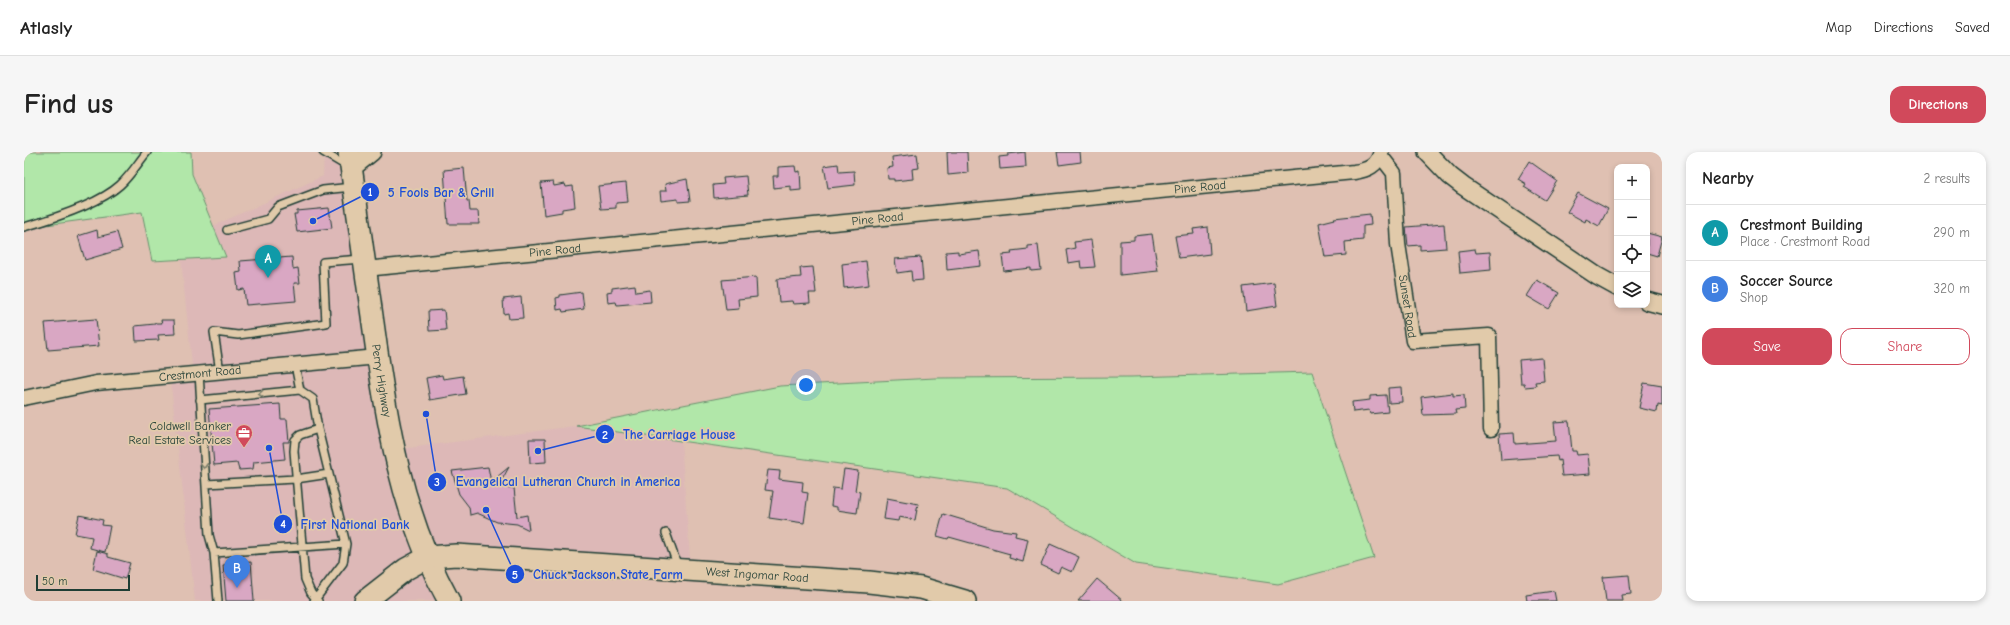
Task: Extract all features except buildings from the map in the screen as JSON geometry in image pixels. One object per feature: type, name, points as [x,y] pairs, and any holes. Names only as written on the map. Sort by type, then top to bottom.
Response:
[{"type":"main road","name":"Perry Highway","points":[[351,169],[388,424],[399,472],[412,514],[428,557],[449,601]]},
{"type":"main road","name":"West Ingomar Road","points":[[428,557],[470,555],[899,585],[940,592],[966,601]]},
{"type":"main road","points":[[365,601],[406,569],[428,557]]},
{"type":"street","points":[[351,169],[372,152]]},
{"type":"street","points":[[1427,152],[1450,176],[1463,186],[1597,276],[1614,285]]},
{"type":"street","name":"Pine Road","points":[[365,264],[1354,172],[1370,168],[1381,154]]},
{"type":"street","name":"Sunset Road","points":[[1381,154],[1394,173],[1398,244],[1413,341],[1489,336],[1491,429]]},
{"type":"street","points":[[1650,302],[1662,305]]},
{"type":"street","name":"Crestmont Road","points":[[24,398],[96,383],[378,357]]},
{"type":"lane","points":[[24,227],[61,215],[109,192],[123,182],[147,152]]},
{"type":"lane","points":[[227,230],[268,218],[278,207],[323,190],[351,169],[322,152]]},
{"type":"lane","points":[[220,372],[214,332],[238,335],[326,324],[323,262],[365,264]]},
{"type":"lane","points":[[295,365],[300,390]]},
{"type":"lane","points":[[199,374],[209,535],[214,553],[218,601]]},
{"type":"lane","points":[[200,400],[300,390],[314,399],[318,429],[346,544],[342,564],[316,600],[307,586],[294,451],[295,440],[300,435],[318,429]]},
{"type":"lane","points":[[206,484],[296,479],[329,474]]},
{"type":"lane","points":[[666,533],[679,570]]},
{"type":"lane","points":[[214,553],[302,545],[346,544]]},
{"type":"shaded area","points":[[324,152],[372,152],[361,162],[393,450],[576,426],[681,441],[691,571],[428,557],[449,601],[195,601],[170,376],[193,374],[181,260],[226,257],[213,226],[323,176]]},
{"type":"green space","points":[[24,152],[191,152],[192,174],[226,257],[152,261],[142,212],[24,228]]},
{"type":"green space","points":[[1312,372],[1374,558],[1278,584],[1136,564],[1007,488],[576,426],[780,386],[935,378],[1131,377]]},
{"type":"place","name":"5 Fools Bar & Grill","points":[[313,221]]},
{"type":"place","name":"Crestmont Building","points":[[268,278]]},
{"type":"place","name":"Evangelical Lutheran Church in America","points":[[426,414]]},
{"type":"place","name":"Coldwell Banker Real Estate Services","points":[[244,448]]},
{"type":"place","name":"First National Bank","points":[[269,448]]},
{"type":"place","name":"The Carriage House","points":[[538,451]]},
{"type":"place","name":"Chuck Jackson State Farm","points":[[486,510]]},
{"type":"place","name":"Soccer Source","points":[[237,588]]}]
